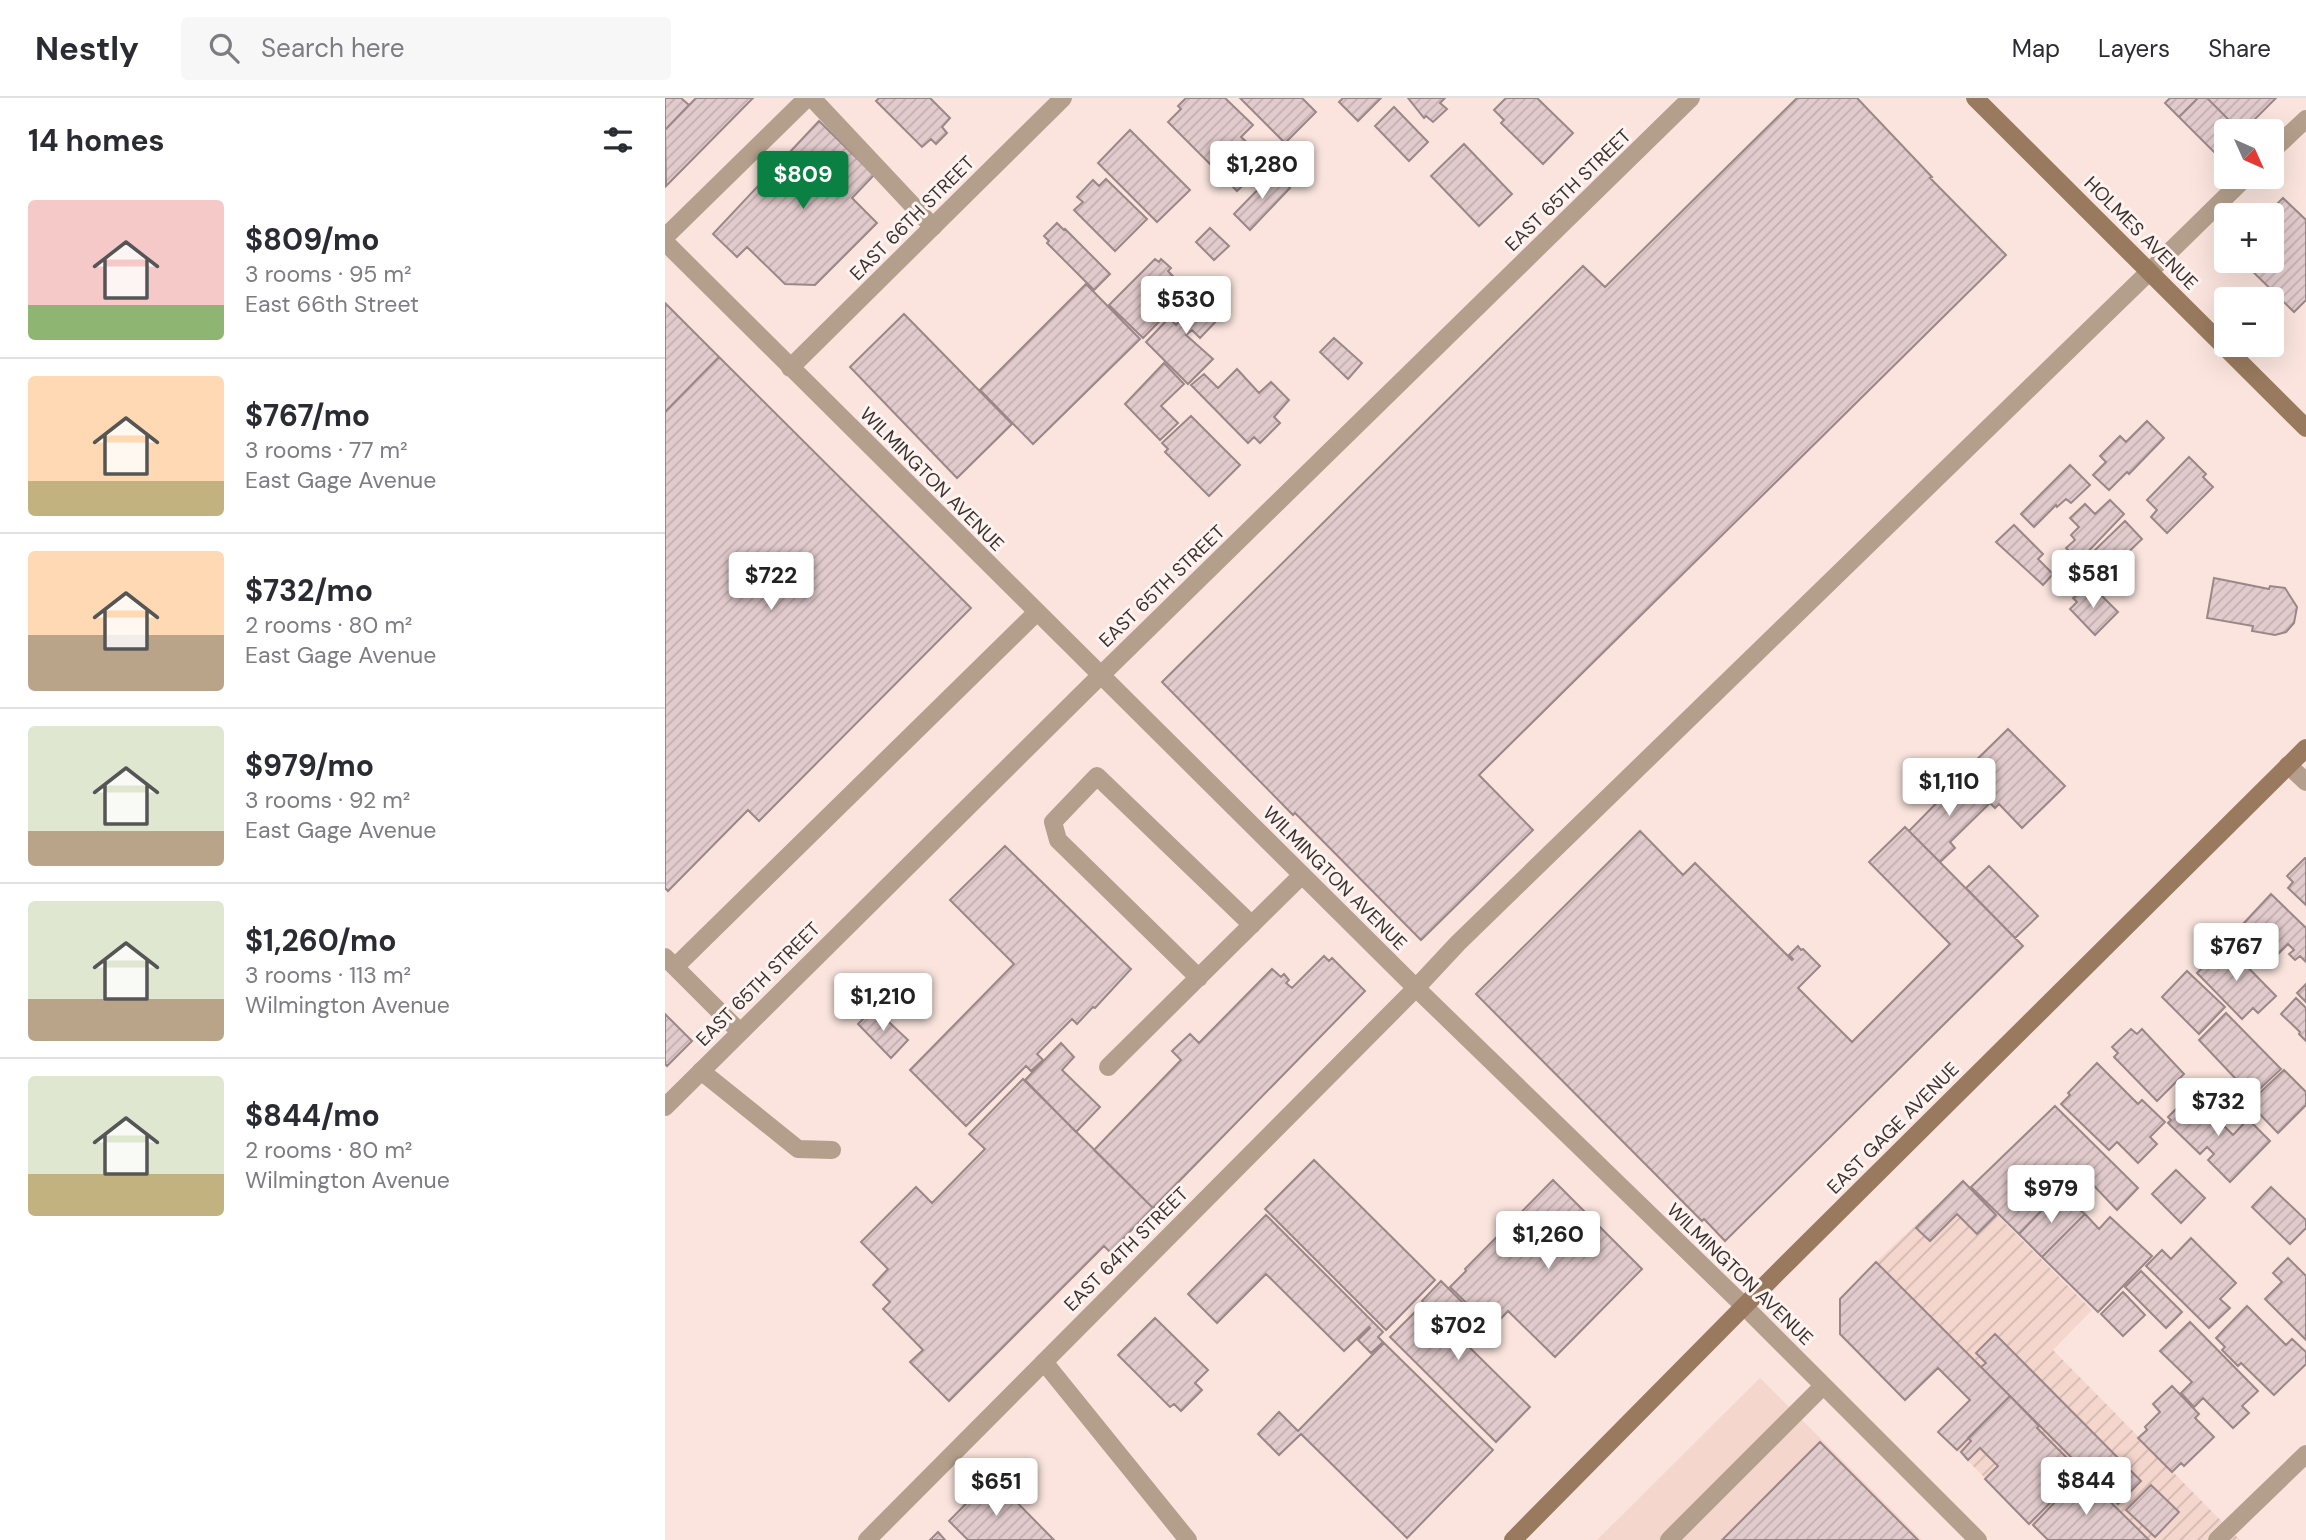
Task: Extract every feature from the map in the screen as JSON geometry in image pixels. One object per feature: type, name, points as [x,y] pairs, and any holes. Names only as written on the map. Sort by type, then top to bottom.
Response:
[{"type":"main road","name":"HOLMES AVENUE","points":[[1975,98],[2306,428]]},
{"type":"main road","name":"EAST GAGE AVENUE","points":[[1513,1540],[1744,1306],[2306,748]]},
{"type":"street","points":[[665,240],[810,98],[933,227]]},
{"type":"street","name":"EAST 66TH STREET","points":[[790,368],[1063,98]]},
{"type":"street","name":"EAST 65TH STREET","points":[[665,1107],[1101,675],[1691,98]]},
{"type":"street","points":[[2284,139],[2306,118]]},
{"type":"street","points":[[2150,271],[2234,189]]},
{"type":"street","name":"WILMINGTON AVENUE","points":[[665,240],[790,368],[1416,988],[1744,1306],[1979,1540]]},
{"type":"street","name":"EAST 64TH STREET","points":[[867,1540],[1468,933],[2150,271]]},
{"type":"street","points":[[740,1032],[670,962],[1037,612]]},
{"type":"street","points":[[2288,765],[2306,782]]},
{"type":"street","points":[[1199,978],[1058,840],[1053,821],[1097,776],[1252,925]]},
{"type":"street","points":[[1108,1067],[1302,875]]},
{"type":"street","points":[[701,1071],[799,1149],[832,1150]]},
{"type":"street","points":[[1044,1362],[1188,1540]]},
{"type":"street","points":[[1669,1540],[1823,1385]]},
{"type":"street","points":[[2217,1540],[2306,1454]]},
{"type":"shaded area","points":[[1963,1181],[2092,1310],[2053,1350],[2240,1540],[2047,1540],[1957,1450],[2009,1396],[1876,1262]]},
{"type":"shaded area","points":[[1760,1378],[1922,1540],[1597,1540]]},
{"type":"building","points":[[665,98],[681,98],[689,105],[665,130]]},
{"type":"building","points":[[696,98],[753,98],[666,186],[665,130]]},
{"type":"building","points":[[879,98],[930,98],[950,118],[942,127],[947,133],[936,144],[931,139],[922,147],[876,101]]},
{"type":"building","points":[[1186,98],[1225,98],[1253,125],[1241,137],[1268,161],[1237,191],[1227,181],[1224,184],[1218,178],[1221,175],[1168,122],[1181,109],[1178,106]]},
{"type":"building","points":[[1240,98],[1302,98],[1316,112],[1285,143]]},
{"type":"building","points":[[1343,98],[1381,98],[1358,121],[1339,102]]},
{"type":"building","points":[[1408,98],[1445,98],[1440,103],[1447,109],[1433,122],[1426,116],[1424,118]]},
{"type":"building","points":[[1506,98],[1537,98],[1573,133],[1543,164],[1501,123],[1504,120],[1494,110]]},
{"type":"building","points":[[1797,98],[1857,98],[1932,177],[1930,178],[2006,255],[1479,775],[1533,830],[1421,940],[1162,682],[1583,266],[1605,287]]},
{"type":"building","points":[[2170,98],[2198,98],[2179,117],[2165,103]]},
{"type":"building","points":[[2198,98],[2207,98],[2228,119],[2214,119],[2214,152],[2179,117]]},
{"type":"building","points":[[2207,98],[2276,98],[2255,119],[2228,119]]},
{"type":"building","points":[[1394,107],[1428,142],[1409,161],[1375,126]]},
{"type":"building","points":[[819,121],[874,175],[852,198],[877,223],[815,285],[785,284],[747,247],[737,257],[713,234]]},
{"type":"building","points":[[1130,130],[1190,190],[1157,222],[1098,163]]},
{"type":"building","points":[[1464,144],[1512,194],[1479,226],[1431,176]]},
{"type":"building","points":[[1274,173],[1290,188],[1250,230],[1234,214]]},
{"type":"building","points":[[1106,179],[1147,219],[1115,251],[1074,210],[1083,202],[1077,197],[1093,180],[1099,186]]},
{"type":"building","points":[[2283,198],[2306,220],[2306,300],[2294,312],[2284,302],[2284,287],[2269,287],[2254,273],[2284,273],[2284,203],[2278,203]]},
{"type":"building","points":[[1057,223],[1110,274],[1094,290],[1047,243],[1049,241],[1044,236]]},
{"type":"building","points":[[1210,228],[1229,246],[1214,260],[1196,242]]},
{"type":"building","points":[[1155,259],[1159,262],[1161,259],[1171,268],[1168,271],[1188,292],[1143,338],[1109,305]]},
{"type":"building","points":[[1086,284],[1140,339],[1033,444],[980,390]]},
{"type":"building","points":[[1197,288],[1223,314],[1200,338],[1192,330],[1186,335],[1213,359],[1188,384],[1146,342],[1169,318],[1176,325],[1182,318],[1174,310]]},
{"type":"building","points":[[665,303],[719,357],[665,412]]},
{"type":"building","points":[[904,314],[1012,424],[957,478],[850,367]]},
{"type":"building","points":[[1334,338],[1362,363],[1348,379],[1320,352]]},
{"type":"building","points":[[719,357],[971,608],[759,821],[748,810],[668,891],[665,888],[665,412]]},
{"type":"building","points":[[1164,363],[1184,384],[1161,406],[1178,423],[1160,440],[1125,404]]},
{"type":"building","points":[[1237,369],[1259,393],[1271,382],[1289,400],[1274,417],[1280,423],[1260,443],[1254,437],[1248,443],[1191,385],[1204,374],[1218,388]]},
{"type":"building","points":[[1191,416],[1240,465],[1209,496],[1165,452],[1168,449],[1162,443]]},
{"type":"building","points":[[2147,421],[2164,438],[2129,474],[2127,472],[2109,490],[2093,475],[2106,462],[2100,456],[2120,436],[2126,442]]},
{"type":"building","points":[[2189,457],[2206,474],[2203,477],[2213,487],[2167,533],[2151,517],[2157,510],[2147,500]]},
{"type":"building","points":[[2070,465],[2090,485],[2071,503],[2066,499],[2057,507],[2056,505],[2034,527],[2021,514]]},
{"type":"building","points":[[2110,500],[2124,514],[2079,561],[2066,548],[2075,540],[2071,535],[2079,527],[2070,518],[2085,504],[2095,514]]},
{"type":"building","points":[[2125,521],[2142,539],[2113,567],[2095,550]]},
{"type":"building","points":[[2014,525],[2043,554],[2038,559],[2053,574],[2043,585],[1996,542]]},
{"type":"building","points":[[2214,578],[2269,589],[2270,586],[2285,588],[2297,607],[2294,623],[2286,632],[2275,635],[2252,631],[2253,626],[2207,618]]},
{"type":"building","points":[[2093,587],[2118,612],[2095,635],[2070,609],[2077,602],[2073,598],[2081,591],[2085,594]]},
{"type":"building","points":[[2008,729],[2065,786],[2022,828],[1999,804],[1995,808],[1962,774]]},
{"type":"building","points":[[1963,776],[1990,803],[1950,842],[1955,848],[1940,862],[1909,831]]},
{"type":"building","points":[[1905,827],[2023,946],[1725,1241],[1476,994],[1640,831],[1683,875],[1695,863],[1792,960],[1789,955],[1798,946],[1803,949],[1820,966],[1798,988],[1852,1042],[1950,944],[1869,862]]},
{"type":"building","points":[[1005,846],[1131,969],[1095,1008],[1077,1024],[1072,1019],[1037,1054],[1043,1060],[1031,1071],[1026,1066],[966,1126],[910,1070],[1014,964],[950,900]]},
{"type":"building","points":[[2305,858],[2306,905],[2288,888],[2293,882],[2287,876]]},
{"type":"building","points":[[1989,866],[2038,916],[2015,938],[1966,888]]},
{"type":"building","points":[[2271,894],[2306,928],[2306,962],[2300,956],[2295,960],[2289,954],[2294,950],[2288,944],[2276,956],[2243,924]]},
{"type":"building","points":[[2226,945],[2276,996],[2258,1013],[2253,1008],[2242,1019],[2197,973]]},
{"type":"building","points":[[1324,956],[1329,961],[1332,958],[1365,991],[1153,1208],[1094,1150],[1181,1060],[1172,1051],[1190,1034],[1199,1043],[1272,969],[1281,977],[1284,974],[1289,980],[1286,983],[1292,988]]},
{"type":"building","points":[[2187,971],[2225,1007],[2199,1034],[2162,997]]},
{"type":"building","points":[[2306,984],[2306,1002],[2297,993]]},
{"type":"building","points":[[2296,998],[2306,1008],[2306,1041],[2281,1014]]},
{"type":"building","points":[[874,1008],[908,1040],[891,1058],[858,1024]]},
{"type":"building","points":[[2226,1013],[2281,1069],[2252,1096],[2199,1040]]},
{"type":"building","points":[[665,1014],[692,1041],[667,1066],[665,1064]]},
{"type":"building","points":[[2131,1029],[2137,1034],[2142,1029],[2184,1074],[2157,1101],[2114,1057],[2118,1053],[2112,1047]]},
{"type":"building","points":[[1061,1043],[1074,1057],[1062,1070],[1100,1107],[1076,1132],[1025,1080]]},
{"type":"building","points":[[2097,1063],[2138,1104],[2142,1100],[2165,1122],[2150,1137],[2157,1144],[2138,1163],[2117,1142],[2109,1150],[2061,1104]]},
{"type":"building","points":[[2284,1070],[2306,1092],[2306,1105],[2278,1133],[2249,1103]]},
{"type":"building","points":[[1023,1079],[1153,1208],[1110,1252],[1104,1246],[949,1401],[910,1362],[923,1350],[883,1309],[890,1302],[873,1285],[888,1269],[861,1242],[916,1187],[932,1203],[985,1149],[969,1134]]},
{"type":"building","points":[[2195,1097],[2233,1135],[2248,1119],[2270,1141],[2230,1182],[2208,1160],[2214,1154],[2207,1147],[2200,1154],[2168,1123],[2171,1120],[2168,1117],[2184,1101],[2187,1105]]},
{"type":"building","points":[[2055,1106],[2138,1188],[2117,1210],[2076,1167],[2067,1176],[2071,1180],[2019,1234],[1971,1187]]},
{"type":"building","points":[[1314,1160],[1435,1280],[1386,1330],[1265,1209]]},
{"type":"building","points":[[2176,1170],[2205,1198],[2181,1223],[2152,1194]]},
{"type":"building","points":[[1553,1180],[1642,1269],[1555,1357],[1508,1311],[1492,1328],[1450,1287]]},
{"type":"building","points":[[1963,1181],[1996,1215],[1977,1234],[1957,1214],[1930,1241],[1916,1228]]},
{"type":"building","points":[[2271,1187],[2306,1220],[2306,1228],[2290,1244],[2252,1207]]},
{"type":"building","points":[[2059,1193],[2085,1214],[2042,1257],[2019,1234]]},
{"type":"building","points":[[2085,1214],[2099,1229],[2110,1217],[2152,1256],[2098,1312],[2042,1257]]},
{"type":"building","points":[[1266,1215],[1383,1332],[1378,1337],[1383,1342],[1371,1353],[1358,1340],[1369,1327],[1344,1351],[1266,1274],[1217,1323],[1188,1294]]},
{"type":"building","points":[[2191,1238],[2236,1283],[2220,1299],[2230,1308],[2209,1328],[2146,1266],[2162,1250],[2171,1259]]},
{"type":"building","points":[[2288,1258],[2306,1276],[2306,1340],[2265,1299],[2282,1282],[2273,1273]]},
{"type":"building","points":[[1876,1262],[2010,1396],[1957,1450],[1938,1432],[1970,1400],[1938,1368],[1905,1400],[1840,1334],[1840,1299]]},
{"type":"building","points":[[2141,1271],[2182,1312],[2166,1328],[2125,1287]]},
{"type":"building","points":[[1441,1281],[1476,1316],[1457,1335],[1530,1407],[1496,1442],[1390,1337],[1424,1303],[1422,1301]]},
{"type":"building","points":[[2123,1292],[2145,1315],[2123,1336],[2101,1314]]},
{"type":"building","points":[[2247,1306],[2286,1345],[2292,1339],[2306,1352],[2306,1364],[2274,1395],[2241,1363],[2238,1366],[2222,1350],[2225,1347],[2216,1338]]},
{"type":"building","points":[[1155,1318],[1208,1370],[1195,1383],[1202,1390],[1181,1411],[1174,1404],[1170,1407],[1118,1355]]},
{"type":"building","points":[[2190,1322],[2258,1391],[2242,1406],[2249,1413],[2233,1428],[2203,1398],[2194,1407],[2181,1393],[2192,1382],[2160,1351]]},
{"type":"building","points":[[1995,1334],[2141,1481],[2118,1504],[1981,1367],[1986,1363],[1976,1353]]},
{"type":"building","points":[[1384,1343],[1493,1450],[1407,1538],[1301,1434],[1279,1455],[1258,1434],[1279,1412],[1298,1431]]},
{"type":"building","points":[[2172,1386],[2199,1414],[2195,1418],[2214,1437],[2184,1466],[2181,1463],[2172,1472],[2138,1438],[2160,1412],[2153,1404]]},
{"type":"building","points":[[2010,1396],[2039,1426],[2037,1428],[2081,1472],[2029,1524],[1985,1479],[1998,1466],[1980,1448],[1968,1460],[1961,1452],[1971,1441],[1968,1438]]},
{"type":"building","points":[[1820,1442],[1918,1540],[1722,1540]]},
{"type":"building","points":[[2082,1474],[2149,1540],[2048,1540],[2033,1525]]},
{"type":"building","points":[[992,1477],[1054,1540],[968,1540],[949,1521]]},
{"type":"building","points":[[2151,1485],[2179,1512],[2155,1537],[2126,1510]]},
{"type":"building","points":[[938,1532],[945,1540],[930,1540]]}]
